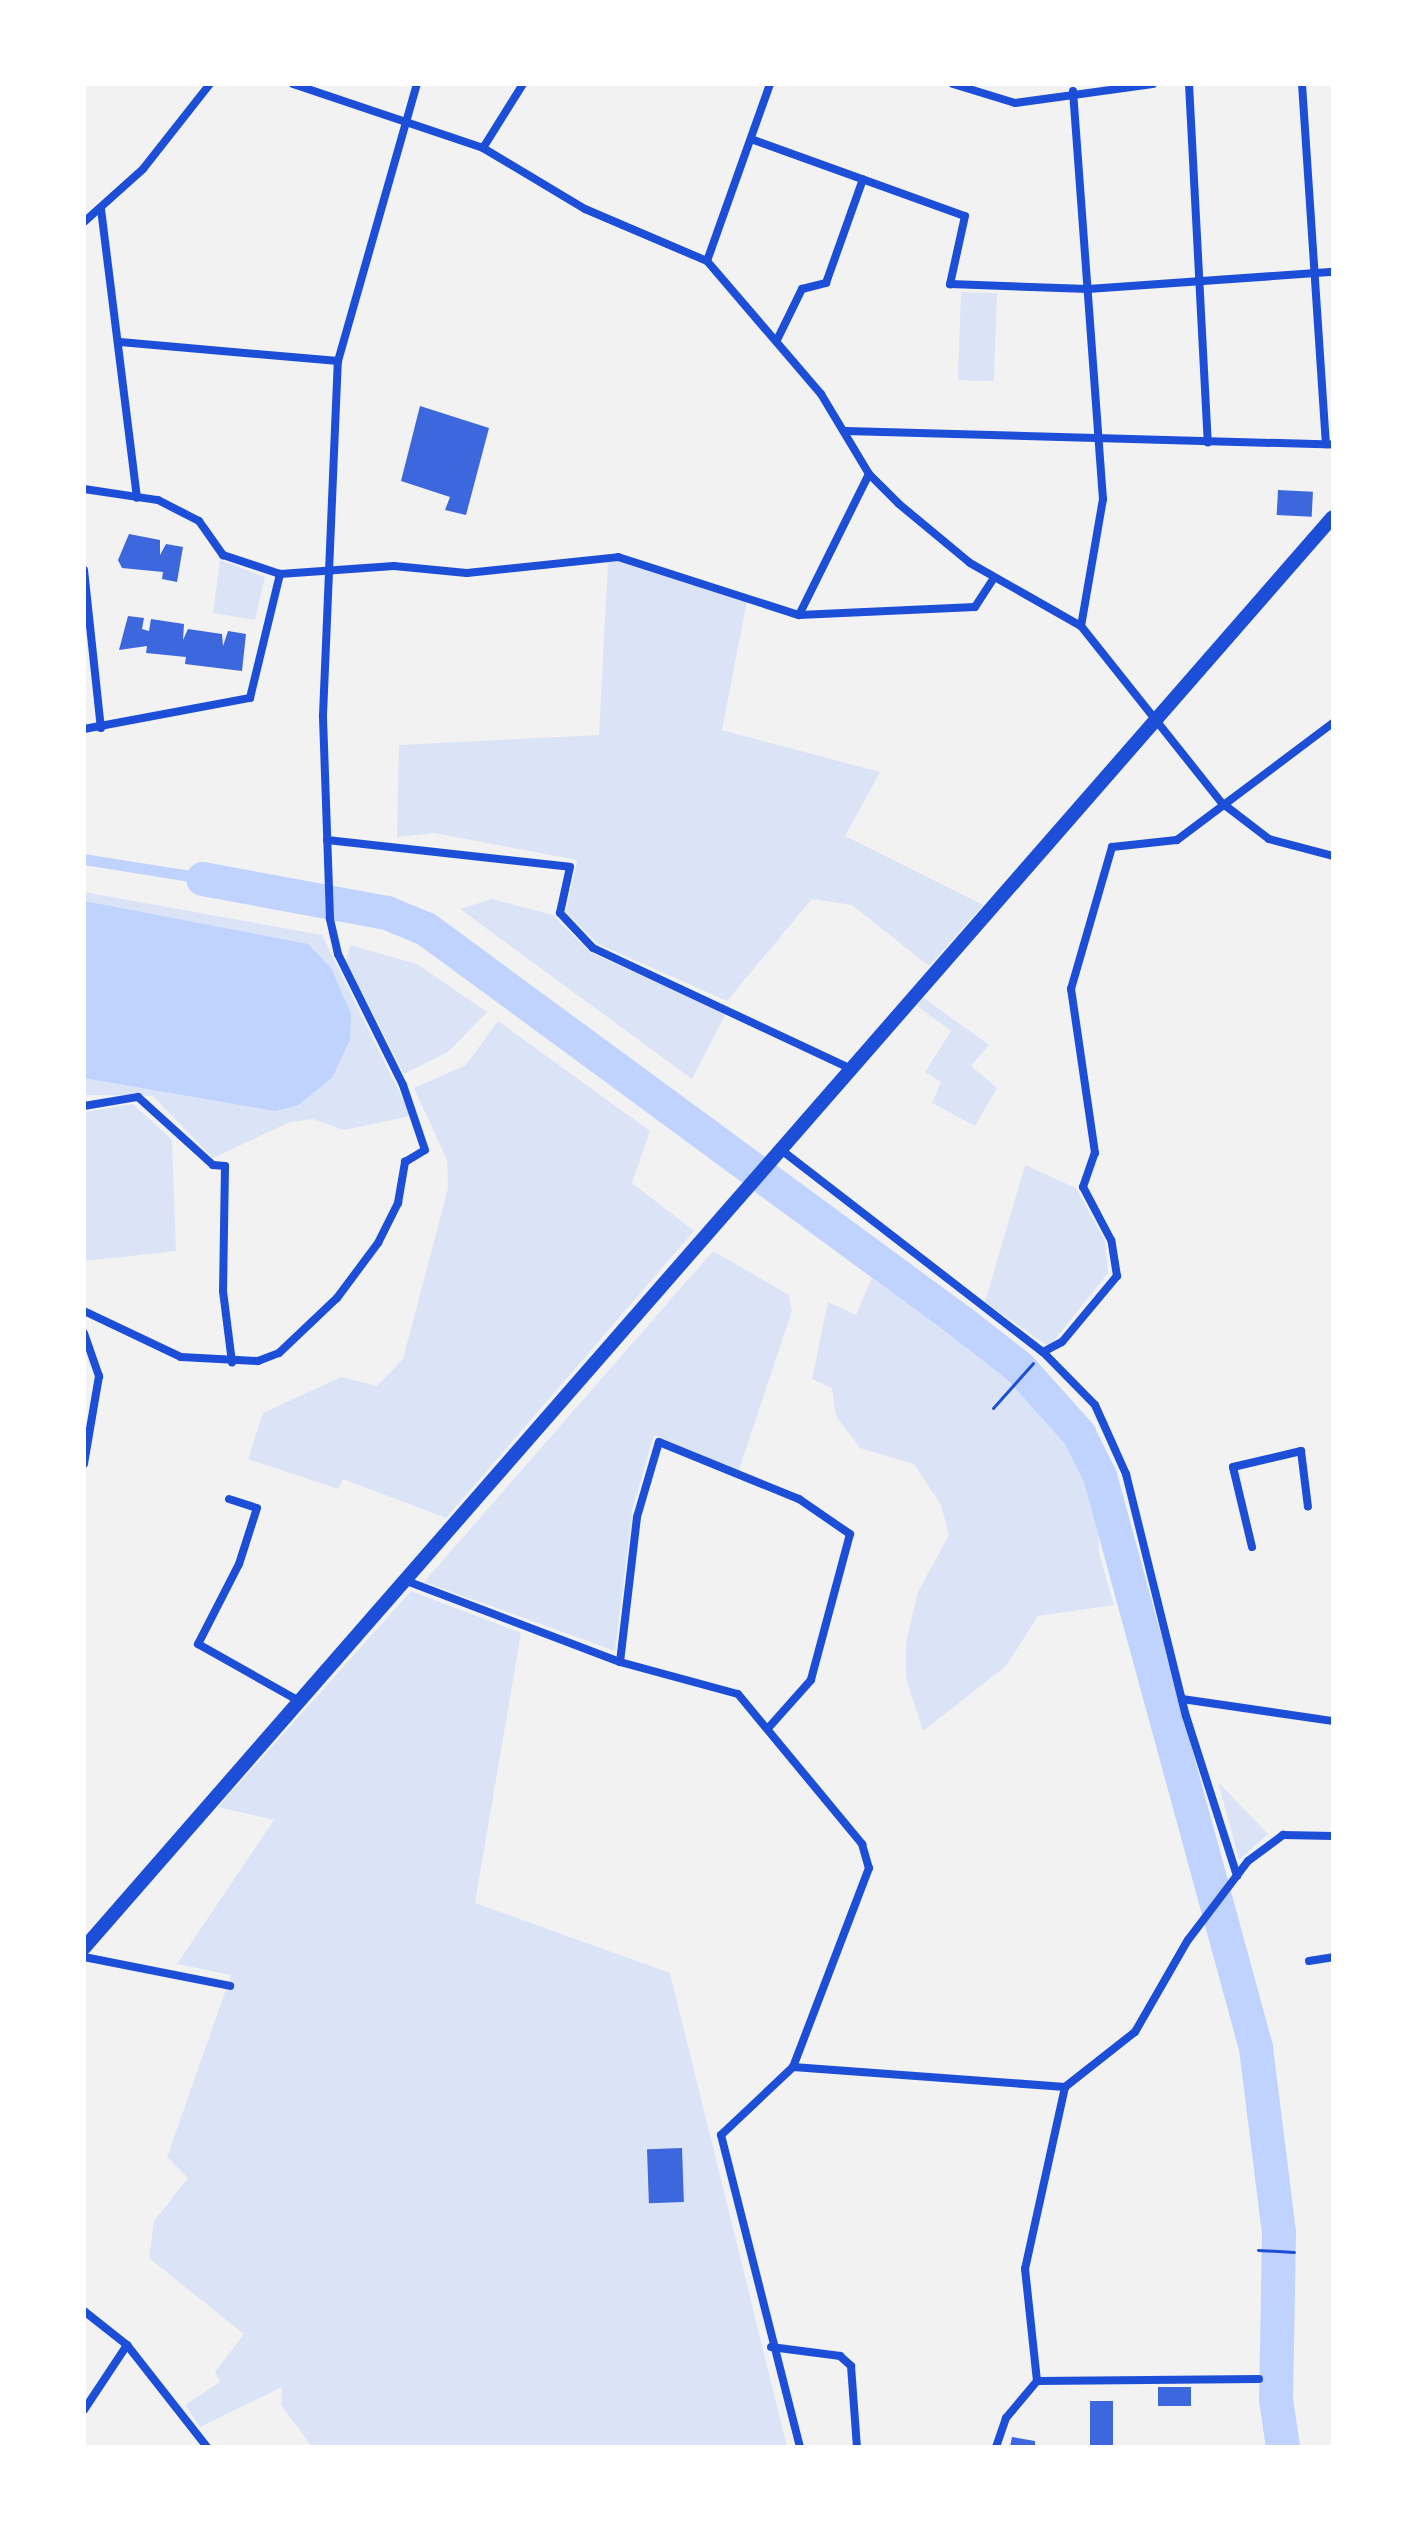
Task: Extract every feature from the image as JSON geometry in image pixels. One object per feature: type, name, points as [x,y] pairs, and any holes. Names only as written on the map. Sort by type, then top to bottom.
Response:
[{"type":"main road","points":[[84,1948],[1333,517]]},
{"type":"street","points":[[84,222],[101,209],[210,84]]},
{"type":"street","points":[[293,84],[407,117],[483,148],[585,209],[707,261],[777,340],[846,431],[869,474],[936,537],[994,578],[1081,626],[1222,803],[1269,839],[1333,856]]},
{"type":"street","points":[[84,1311],[181,1357],[232,1362],[279,1353],[317,1320],[378,1243],[398,1203],[405,1162],[425,1150],[403,1085],[348,979],[330,918],[327,840],[330,574],[338,361],[417,84]]},
{"type":"street","points":[[483,148],[523,84]]},
{"type":"street","points":[[707,261],[770,84]]},
{"type":"street","points":[[953,84],[1015,103],[1073,91],[1153,84]]},
{"type":"street","points":[[1189,84],[1208,442]]},
{"type":"street","points":[[846,431],[1330,445],[1311,275],[1302,84]]},
{"type":"street","points":[[1073,91],[1103,499],[1081,626]]},
{"type":"street","points":[[751,139],[965,216],[950,284],[1088,289],[1333,272]]},
{"type":"street","points":[[777,340],[802,289],[826,283],[863,179]]},
{"type":"street","points":[[101,209],[120,342],[137,498]]},
{"type":"street","points":[[120,342],[338,361]]},
{"type":"street","points":[[799,615],[869,474]]},
{"type":"street","points":[[84,489],[158,500],[199,521],[223,555],[280,574],[330,574],[394,566],[467,573],[618,557],[799,615],[975,607],[994,578]]},
{"type":"street","points":[[84,570],[101,728]]},
{"type":"street","points":[[84,729],[250,698],[280,574]]},
{"type":"street","points":[[1040,1355],[1062,1342],[1117,1276],[1111,1240],[1083,1187],[1095,1153],[1071,989],[1098,883],[1112,847],[1177,840],[1222,803],[1333,723]]},
{"type":"street","points":[[327,840],[570,867],[560,913],[593,948],[851,1069]]},
{"type":"street","points":[[84,1106],[138,1097],[213,1165],[225,1166],[223,1291],[232,1362]]},
{"type":"street","points":[[777,1154],[1040,1355],[1095,1405],[1126,1474],[1182,1699],[1234,1880]]},
{"type":"street","points":[[84,1333],[99,1376],[84,1464]]},
{"type":"street","points":[[620,1662],[637,1517],[659,1442],[799,1499],[850,1534],[811,1680],[770,1726]]},
{"type":"street","points":[[1252,1547],[1233,1467],[1301,1451],[1308,1507]]},
{"type":"street","points":[[229,1499],[257,1508],[239,1564],[198,1644],[299,1701]]},
{"type":"street","points":[[403,1579],[620,1662],[738,1694],[770,1726],[853,1825],[869,1868],[793,2067],[721,2135],[771,2347],[800,2447]]},
{"type":"street","points":[[1182,1699],[1333,1721]]},
{"type":"street","points":[[996,2447],[1006,2418],[1037,2381],[1025,2269],[1065,2087],[1135,2032],[1203,1919],[1234,1880],[1283,1835],[1333,1836]]},
{"type":"street","points":[[84,1957],[230,1986]]},
{"type":"street","points":[[1309,1961],[1333,1957]]},
{"type":"street","points":[[793,2067],[1065,2087]]},
{"type":"street","points":[[84,2311],[127,2345],[207,2447]]},
{"type":"street","points":[[84,2410],[127,2345]]},
{"type":"street","points":[[771,2347],[840,2356],[851,2366],[857,2447]]},
{"type":"street","points":[[1037,2381],[1259,2379]]},
{"type":"path","points":[[993,1408],[1040,1355]]},
{"type":"path","points":[[1258,2250],[1294,2252]]},
{"type":"shaded area","points":[[961,292],[997,293],[994,381],[958,380]]},
{"type":"shaded area","points":[[220,560],[265,577],[255,620],[213,613]]},
{"type":"shaded area","points":[[615,561],[747,601],[722,730],[880,772],[845,836],[983,905],[929,966],[852,905],[812,899],[727,1001],[598,944],[566,912],[577,860],[434,833],[397,837],[399,745],[599,735],[608,562]]},
{"type":"shaded area","points":[[84,892],[322,935],[411,1116],[344,1130],[313,1119],[290,1122],[213,1158],[153,1096],[84,1095]]},
{"type":"shaded area","points":[[492,899],[553,915],[591,953],[726,1013],[692,1079],[460,909]]},
{"type":"shaded area","points":[[350,945],[417,964],[487,1012],[448,1052],[404,1074],[346,961]]},
{"type":"shaded area","points":[[924,998],[989,1045],[971,1066],[997,1088],[975,1126],[932,1103],[941,1082],[925,1072],[951,1031],[917,1006]]},
{"type":"shaded area","points":[[498,1021],[650,1131],[632,1183],[694,1231],[446,1518],[343,1479],[338,1489],[248,1459],[263,1413],[341,1377],[377,1386],[403,1359],[448,1188],[447,1160],[414,1088],[466,1065]]},
{"type":"shaded area","points":[[133,1104],[172,1140],[176,1251],[84,1261],[84,1112]]},
{"type":"shaded area","points":[[1025,1165],[1076,1188],[1105,1241],[1108,1273],[1049,1347],[985,1302]]},
{"type":"shaded area","points":[[713,1251],[789,1295],[792,1311],[738,1473],[654,1435],[633,1507],[615,1651],[424,1582]]},
{"type":"shaded area","points":[[872,1278],[1008,1378],[1065,1430],[1097,1498],[1099,1553],[1114,1605],[1038,1616],[1006,1666],[923,1731],[906,1678],[906,1642],[918,1592],[949,1535],[941,1505],[914,1464],[860,1448],[836,1416],[832,1388],[812,1379],[828,1302],[856,1315]]},
{"type":"shaded area","points":[[411,1591],[521,1633],[475,1903],[670,1973],[787,2447],[312,2447],[281,2405],[282,2387],[200,2427],[185,2405],[220,2382],[215,2372],[244,2334],[149,2258],[154,2221],[188,2178],[167,2157],[231,1975],[177,1964],[274,1820],[218,1807]]},
{"type":"shaded area","points":[[1218,1782],[1268,1834],[1239,1860]]},
{"type":"water","points":[[84,854],[250,880],[248,891],[84,865]]},
{"type":"water","points":[[84,901],[308,944],[331,968],[351,1014],[350,1040],[332,1078],[298,1105],[275,1111],[84,1078]]},
{"type":"building","points":[[420,406],[489,428],[466,515],[445,510],[450,497],[401,481]]},
{"type":"building","points":[[1278,490],[1313,492],[1312,517],[1277,515]]},
{"type":"building","points":[[129,534],[160,540],[160,555],[166,544],[183,547],[177,582],[162,579],[163,572],[122,568],[118,560]]},
{"type":"building","points":[[128,616],[144,618],[142,629],[149,631],[151,619],[184,624],[183,640],[188,629],[222,634],[223,646],[228,631],[246,634],[242,671],[185,664],[186,657],[146,653],[147,646],[119,650]]},
{"type":"building","points":[[682,2148],[684,2202],[649,2203],[647,2149]]},
{"type":"building","points":[[1158,2387],[1191,2387],[1191,2406],[1158,2406]]},
{"type":"building","points":[[1090,2401],[1113,2401],[1113,2447],[1090,2447]]},
{"type":"building","points":[[1012,2437],[1035,2441],[1035,2447],[1010,2447]]},
{"type":"waterway","points":[[203,879],[387,913],[426,929],[961,1322],[1020,1368],[1079,1434],[1100,1476],[1256,2048],[1279,2233],[1276,2400],[1283,2447]]}]
